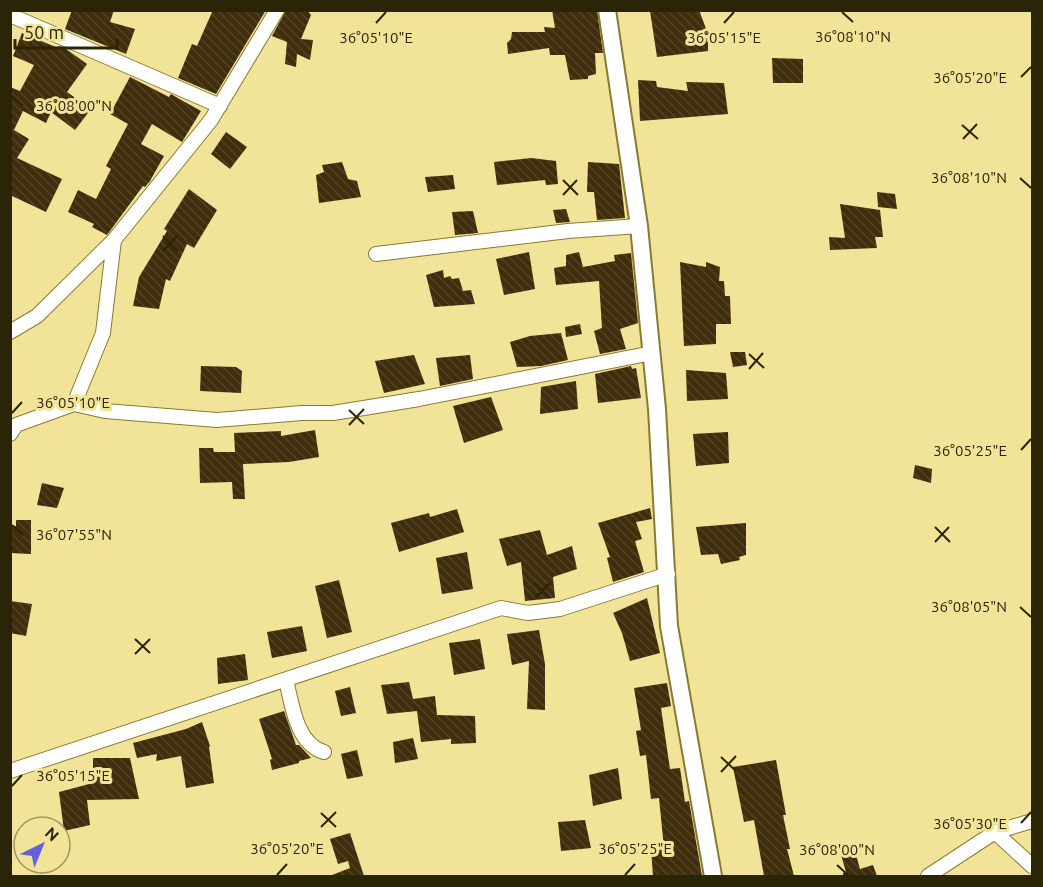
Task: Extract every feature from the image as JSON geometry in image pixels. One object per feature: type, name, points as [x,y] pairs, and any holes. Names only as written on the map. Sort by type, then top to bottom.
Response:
[{"type":"street","points":[[10,332],[37,316],[114,240],[211,120],[277,10]]},
{"type":"street","points":[[607,10],[639,226],[652,353],[668,574],[669,626],[713,876]]},
{"type":"street","points":[[10,15],[220,106]]},
{"type":"street","points":[[376,254],[568,231],[639,226]]},
{"type":"street","points":[[75,404],[103,333],[114,240]]},
{"type":"street","points":[[10,434],[16,425],[75,404],[105,411],[217,420],[302,413],[333,413],[418,399],[652,353]]},
{"type":"street","points":[[10,771],[501,608],[528,613],[560,609],[668,574]]},
{"type":"street","points":[[286,680],[299,730],[319,751],[324,752]]},
{"type":"street","points":[[928,876],[995,832],[1032,821]]},
{"type":"street","points":[[995,832],[1032,866]]},
{"type":"building","points":[[72,10],[114,10],[110,22],[135,29],[126,54],[65,29]]},
{"type":"building","points":[[213,10],[266,10],[216,94],[178,78],[192,44],[197,46]]},
{"type":"building","points":[[286,10],[307,10],[311,15],[301,39],[313,40],[310,60],[297,54],[296,67],[285,64],[287,42],[272,36]]},
{"type":"building","points":[[552,10],[597,10],[603,53],[595,53],[596,74],[588,76],[588,79],[570,80],[565,55],[550,55],[549,48],[508,54],[507,43],[511,39],[512,32],[545,32],[544,27],[555,28]]},
{"type":"building","points":[[699,10],[708,34],[708,51],[657,57],[650,11]]},
{"type":"building","points":[[22,33],[66,49],[87,64],[67,92],[91,109],[75,130],[51,112],[46,123],[23,111],[14,130],[29,139],[17,158],[62,179],[46,212],[10,195],[10,87],[20,91],[34,65],[13,56]]},
{"type":"building","points":[[772,58],[803,59],[803,83],[773,83]]},
{"type":"building","points":[[130,77],[169,97],[171,94],[201,111],[182,142],[152,124],[141,144],[164,156],[150,181],[145,187],[143,186],[107,235],[92,227],[94,224],[68,212],[78,190],[96,199],[111,169],[106,166],[128,124],[110,114]]},
{"type":"building","points":[[638,80],[656,81],[657,87],[688,91],[686,82],[724,83],[728,114],[640,121]]},
{"type":"building","points":[[226,132],[247,147],[230,169],[211,154]]},
{"type":"building","points":[[531,158],[556,161],[558,184],[546,185],[545,180],[497,185],[494,162]]},
{"type":"building","points":[[342,162],[348,179],[357,181],[361,197],[319,203],[316,175],[324,172],[322,165]]},
{"type":"building","points":[[588,162],[619,164],[625,218],[597,220],[594,192],[587,192]]},
{"type":"building","points":[[453,175],[455,189],[428,192],[425,177]]},
{"type":"building","points":[[189,189],[217,210],[194,248],[187,244],[170,281],[166,279],[159,309],[133,306],[139,277],[167,231],[164,229]]},
{"type":"building","points":[[877,192],[895,194],[897,209],[878,207]]},
{"type":"building","points":[[840,204],[880,210],[883,237],[875,237],[877,248],[830,250],[829,237],[845,238]]},
{"type":"building","points":[[566,209],[570,222],[556,223],[553,210]]},
{"type":"building","points":[[473,211],[478,233],[455,235],[452,212]]},
{"type":"building","points":[[529,252],[535,289],[504,295],[496,259]]},
{"type":"building","points":[[579,252],[583,267],[615,261],[614,255],[631,253],[638,323],[620,329],[626,349],[600,354],[594,331],[602,328],[599,281],[556,285],[554,268],[566,266],[566,255]]},
{"type":"building","points":[[680,262],[706,267],[706,262],[720,267],[719,281],[724,281],[725,296],[730,296],[731,324],[716,324],[716,344],[684,346]]},
{"type":"building","points":[[443,270],[444,278],[450,276],[452,279],[459,278],[463,291],[471,290],[475,304],[434,307],[426,275]]},
{"type":"building","points":[[580,324],[582,334],[566,337],[565,327]]},
{"type":"building","points":[[561,333],[568,360],[541,366],[517,367],[510,342],[530,336]]},
{"type":"building","points":[[730,352],[745,352],[747,365],[733,367]]},
{"type":"building","points":[[414,355],[425,384],[384,393],[375,361]]},
{"type":"building","points":[[470,355],[473,379],[440,386],[436,358]]},
{"type":"building","points":[[201,366],[236,367],[242,371],[241,393],[200,391]]},
{"type":"building","points":[[631,366],[632,369],[636,368],[641,398],[598,403],[595,374]]},
{"type":"building","points":[[686,370],[726,373],[728,399],[687,401]]},
{"type":"building","points":[[576,381],[578,409],[540,414],[541,387]]},
{"type":"building","points":[[491,397],[503,430],[464,443],[453,406]]},
{"type":"building","points":[[315,430],[319,457],[289,462],[243,464],[245,499],[233,499],[232,482],[200,483],[199,448],[213,448],[214,452],[235,452],[234,433],[281,431],[281,436]]},
{"type":"building","points":[[728,432],[729,463],[696,466],[693,434]]},
{"type":"building","points":[[915,465],[932,469],[931,483],[913,478]]},
{"type":"building","points":[[42,483],[64,488],[57,508],[37,505]]},
{"type":"building","points":[[650,508],[652,519],[636,522],[642,539],[635,541],[644,572],[613,582],[607,558],[610,557],[598,523]]},
{"type":"building","points":[[457,509],[464,532],[399,552],[391,523],[429,513],[430,517]]},
{"type":"building","points":[[16,520],[31,520],[31,554],[10,553],[10,526],[16,526]]},
{"type":"building","points":[[746,523],[746,555],[739,557],[740,560],[721,564],[718,554],[701,555],[696,527]]},
{"type":"building","points":[[540,530],[547,555],[572,546],[577,569],[553,577],[555,598],[525,601],[521,562],[507,566],[499,539]]},
{"type":"building","points":[[467,552],[473,589],[442,594],[436,558]]},
{"type":"building","points":[[339,580],[352,632],[327,638],[315,586]]},
{"type":"building","points":[[647,598],[660,653],[630,661],[622,633],[613,613]]},
{"type":"building","points":[[10,601],[32,604],[26,636],[10,633]]},
{"type":"building","points":[[302,626],[307,651],[272,658],[267,632]]},
{"type":"building","points":[[539,630],[545,664],[545,710],[527,709],[529,661],[512,665],[507,634]]},
{"type":"building","points":[[480,639],[485,669],[454,675],[449,643]]},
{"type":"building","points":[[245,654],[248,680],[218,684],[217,658]]},
{"type":"building","points":[[409,682],[413,699],[435,696],[437,715],[475,716],[476,743],[451,744],[451,739],[421,742],[417,711],[387,714],[381,685]]},
{"type":"building","points":[[667,683],[671,706],[661,708],[670,769],[680,768],[685,802],[689,801],[702,876],[653,876],[651,849],[664,848],[659,798],[651,799],[646,755],[640,756],[636,731],[641,730],[634,688]]},
{"type":"building","points":[[350,687],[356,713],[341,716],[335,691]]},
{"type":"building","points":[[284,711],[296,745],[299,745],[311,758],[272,770],[270,760],[272,759],[259,719]]},
{"type":"building","points":[[202,722],[210,746],[214,783],[186,788],[181,756],[156,761],[157,754],[137,758],[133,743],[186,729]]},
{"type":"building","points":[[413,738],[418,759],[395,763],[393,742]]},
{"type":"building","points":[[357,750],[363,776],[347,779],[341,754]]},
{"type":"building","points":[[93,758],[130,758],[139,799],[87,800],[90,825],[72,829],[72,815],[62,815],[59,792],[93,783]]},
{"type":"building","points":[[776,760],[786,815],[783,815],[790,849],[787,849],[794,876],[764,876],[754,820],[744,822],[733,767]]},
{"type":"building","points":[[618,768],[622,799],[593,806],[589,775]]},
{"type":"building","points":[[585,820],[591,848],[561,851],[558,822]]},
{"type":"building","points":[[350,833],[364,876],[332,876],[350,868],[348,861],[338,864],[330,839]]},
{"type":"building","points":[[853,844],[860,869],[873,865],[877,876],[843,876],[846,872],[839,848]]}]
